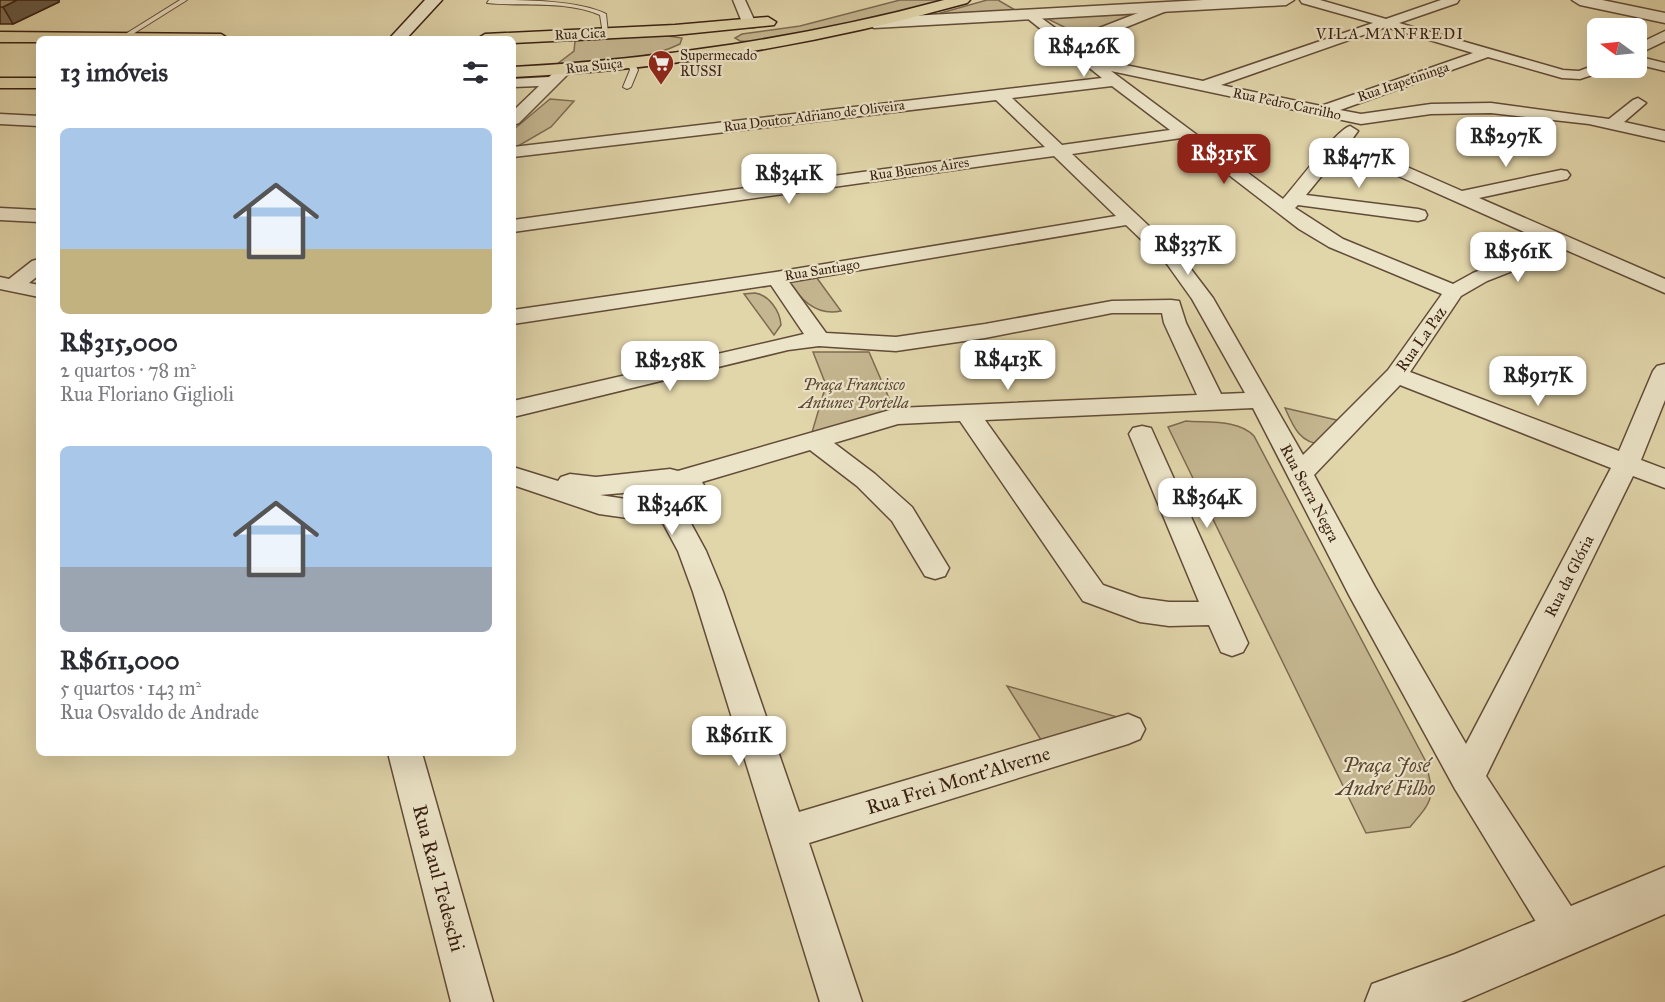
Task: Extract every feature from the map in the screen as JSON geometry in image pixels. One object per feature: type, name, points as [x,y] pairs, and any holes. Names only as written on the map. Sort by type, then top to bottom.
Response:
[{"type":"main road","name":"Rua Suiça","points":[[516,72],[558,75],[734,48],[874,23],[962,0]]},
{"type":"main road","name":"Rua Cica","points":[[516,37],[670,30],[782,20]]},
{"type":"main road","points":[[734,48],[728,37],[748,24]]},
{"type":"main road","points":[[666,58],[691,43],[690,36],[670,30]]},
{"type":"main road","points":[[0,37],[36,37]]},
{"type":"main road","points":[[0,83],[36,83]]},
{"type":"street","points":[[400,36],[434,0]]},
{"type":"street","points":[[739,0],[748,24]]},
{"type":"street","points":[[1015,0],[1034,7],[1068,12]]},
{"type":"street","points":[[874,23],[1286,0]]},
{"type":"street","points":[[1306,0],[1562,74],[1580,75],[1587,72]]},
{"type":"street","points":[[1204,86],[1452,0]]},
{"type":"street","points":[[1580,0],[1665,18]]},
{"type":"street","points":[[1074,49],[1089,36],[1165,6]]},
{"type":"street","points":[[1032,15],[1089,62],[1183,133],[1290,204],[1336,243],[1454,292]]},
{"type":"street","points":[[1647,45],[1665,35]]},
{"type":"street","points":[[1057,36],[1089,36]]},
{"type":"street","name":"Rua Itapetininga","points":[[1320,111],[1486,53]]},
{"type":"street","name":"Rua Pedro Carrilho","points":[[1089,62],[1361,119],[1431,109],[1465,108],[1529,112],[1613,123],[1665,136]]},
{"type":"street","points":[[1647,63],[1665,67]]},
{"type":"street","points":[[516,82],[558,75]]},
{"type":"street","points":[[516,117],[558,75]]},
{"type":"street","name":"Rua Doutor Adriano de Oliveira","points":[[516,152],[1115,81]]},
{"type":"street","name":"Rua Serra Negra","points":[[1000,95],[1174,260],[1203,298],[1261,400],[1364,595],[1467,778],[1566,934]]},
{"type":"street","points":[[1613,123],[1638,103]]},
{"type":"street","points":[[0,119],[36,121]]},
{"type":"street","points":[[1290,204],[1338,143],[1361,119]]},
{"type":"street","name":"Rua Buenos Aires","points":[[516,226],[1183,133]]},
{"type":"street","points":[[1338,143],[1665,287]]},
{"type":"street","points":[[1459,196],[1561,175]]},
{"type":"street","points":[[1290,204],[1418,215]]},
{"type":"street","points":[[2,216],[36,216]]},
{"type":"street","name":"Rua Santiago","points":[[516,316],[776,278],[1130,219]]},
{"type":"street","name":"Rua La Paz","points":[[1300,474],[1396,375],[1454,292],[1480,277],[1567,243]]},
{"type":"street","points":[[1174,260],[1170,300],[1174,323],[1212,401]]},
{"type":"street","points":[[6,285],[36,268]]},
{"type":"street","points":[[776,278],[819,339]]},
{"type":"street","points":[[6,285],[36,290]]},
{"type":"street","points":[[516,408],[788,343],[819,339],[896,344],[985,331],[1112,307],[1203,298]]},
{"type":"street","name":"Rua da Glória","points":[[1467,778],[1626,464],[1665,371]]},
{"type":"street","points":[[1396,375],[1665,479]]},
{"type":"street","points":[[841,1002],[789,832],[685,534],[662,512],[647,506],[645,495],[652,485],[670,479],[815,441],[897,416],[1261,400]]},
{"type":"street","points":[[968,414],[1093,593],[1119,606],[1146,613],[1218,614]]},
{"type":"street","points":[[1142,434],[1232,643]]},
{"type":"street","points":[[815,441],[866,480],[903,514],[935,568]]},
{"type":"street","points":[[520,478],[596,486],[670,479],[689,482],[694,496],[688,506],[662,512],[635,512],[556,492],[520,478]]},
{"type":"street","name":"Rua Frei Mont'Alverne","points":[[789,832],[1128,729]]},
{"type":"street","name":"Rua Raul Tedeschi","points":[[406,756],[472,1002]]},
{"type":"street","points":[[1390,1002],[1456,979],[1665,890]]},
{"type":"lane","points":[[125,36],[184,0]]},
{"type":"lane","points":[[489,2],[558,1],[596,8],[603,14],[605,33]]},
{"type":"lane","points":[[627,87],[634,70],[630,63]]},
{"type":"green space","points":[[900,0],[945,0],[850,25],[753,42],[740,41],[735,38],[742,34],[800,26]]},
{"type":"green space","points":[[987,0],[998,0],[1017,11],[930,16]]},
{"type":"green space","points":[[1137,14],[1080,35],[1046,18]]},
{"type":"green space","points":[[661,35],[682,38],[680,44],[651,54],[620,60],[557,64],[574,51],[575,41]]},
{"type":"green space","points":[[550,99],[574,101],[551,127],[516,147],[516,127]]},
{"type":"green space","points":[[814,274],[841,311],[823,311],[808,304],[785,278]]},
{"type":"green space","points":[[755,293],[769,300],[778,314],[781,325],[774,335],[744,294]]},
{"type":"green space","name":"Praça Francisco Antunes Portella","points":[[813,352],[869,352],[895,412],[810,439],[826,385]]},
{"type":"green space","points":[[1285,408],[1345,422],[1322,444],[1314,443],[1298,433]]},
{"type":"green space","name":"Praça José André Filho","points":[[1186,421],[1231,424],[1254,436],[1425,760],[1430,783],[1430,797],[1424,810],[1410,827],[1366,833],[1168,427]]},
{"type":"green space","points":[[1007,686],[1121,718],[1043,743]]},
{"type":"building","points":[[0,0],[17,0],[0,7]]},
{"type":"place","name":"Supermecado RUSSI","points":[[661,86]]},
{"type":"district","name":"VILA MANFREDI","points":[[1390,34]]}]
